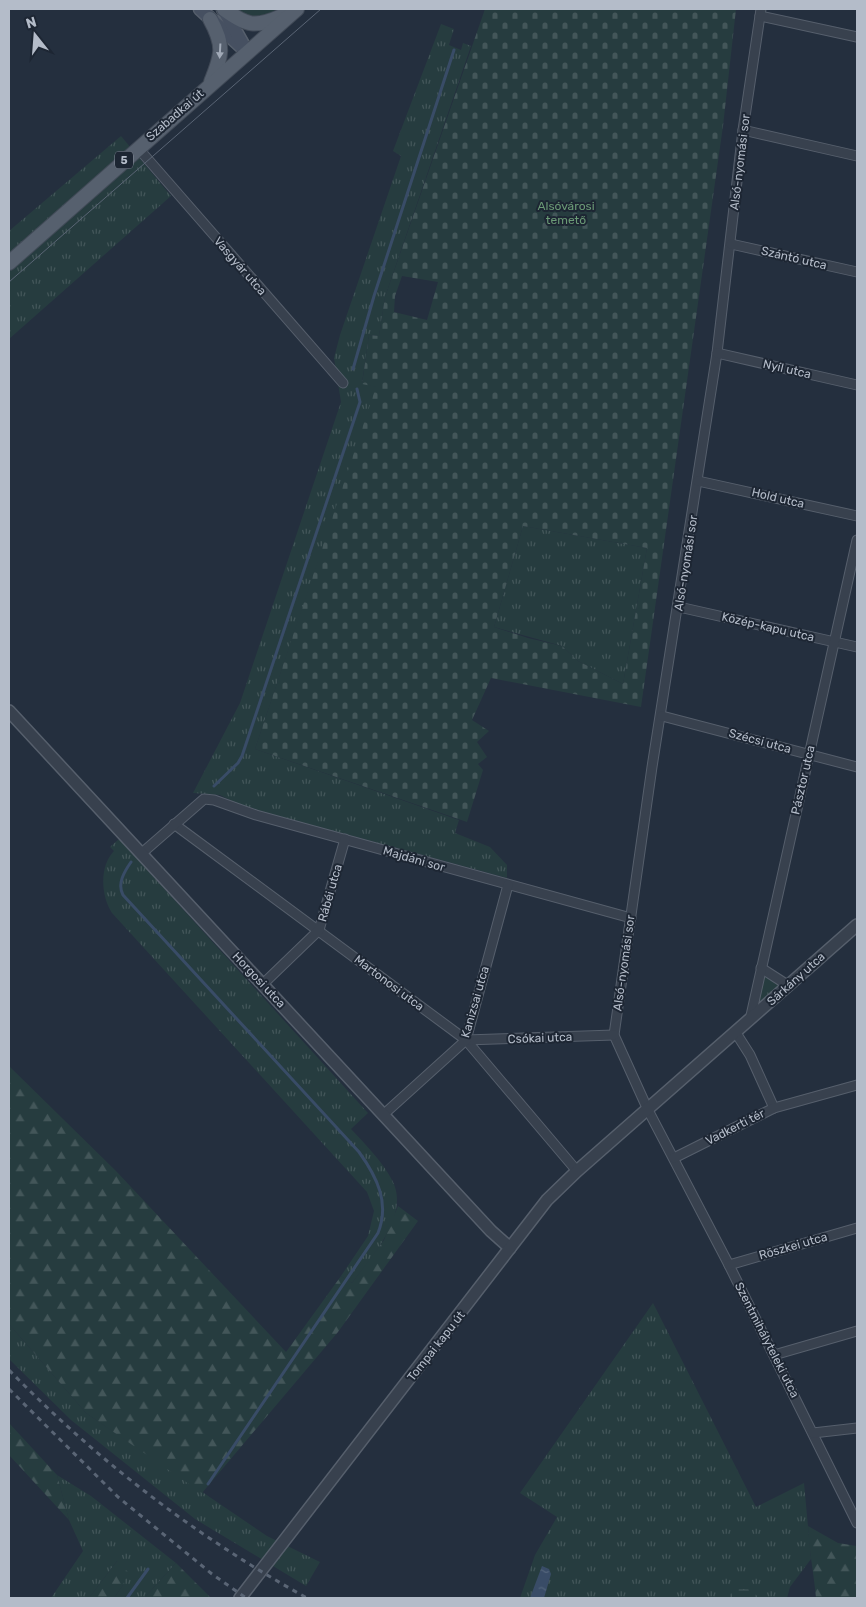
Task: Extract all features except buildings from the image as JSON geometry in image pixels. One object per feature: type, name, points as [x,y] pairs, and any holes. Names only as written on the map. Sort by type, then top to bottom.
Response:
[{"type":"main road","points":[[200,9],[247,52]]},
{"type":"main road","points":[[224,9],[247,52]]},
{"type":"main road","points":[[224,9],[240,20],[254,24],[264,24],[297,9]]},
{"type":"main road","name":"Szabadkai út","points":[[9,262],[297,9]]},
{"type":"main road","points":[[210,19],[217,33],[221,49],[210,84]]},
{"type":"street","points":[[761,12],[857,37]]},
{"type":"street","name":"Alsó-nyomási sor","points":[[614,1036],[630,918],[717,353],[744,130],[761,12]]},
{"type":"street","points":[[744,130],[857,156]]},
{"type":"street","name":"Vasgyár utca","points":[[138,148],[343,383]]},
{"type":"street","name":"Szántó utca","points":[[731,244],[857,272]]},
{"type":"street","name":"Nyíl utca","points":[[717,353],[857,385]]},
{"type":"street","name":"Hold utca","points":[[698,481],[857,516]]},
{"type":"street","name":"Pásztor utca","points":[[750,1020],[857,540]]},
{"type":"street","name":"Közép-kapu utca","points":[[679,606],[857,647]]},
{"type":"street","name":"Horgosi utca","points":[[9,711],[491,1231],[510,1248]]},
{"type":"street","name":"Szécsi utca","points":[[662,716],[857,767]]},
{"type":"street","name":"Majdáni sor","points":[[174,824],[199,802],[214,800],[256,815],[630,918]]},
{"type":"street","points":[[142,853],[174,824]]},
{"type":"street","name":"Martonosi utca","points":[[174,824],[466,1040],[577,1171]]},
{"type":"street","name":"Rábéi utca","points":[[263,984],[319,930],[345,839]]},
{"type":"street","name":"Kanizsai utca","points":[[384,1115],[466,1040],[508,885]]},
{"type":"street","name":"Sárkány utca","points":[[736,1033],[857,925]]},
{"type":"street","points":[[761,968],[788,986]]},
{"type":"street","points":[[648,1110],[736,1033]]},
{"type":"street","name":"Vadkerti tér","points":[[674,1158],[774,1108],[750,1055],[736,1033]]},
{"type":"street","points":[[614,1036],[648,1110],[674,1158]]},
{"type":"street","name":"Csókai utca","points":[[466,1040],[614,1036]]},
{"type":"street","points":[[774,1108],[857,1085]]},
{"type":"street","name":"Tompai kapu út","points":[[240,1598],[548,1200],[577,1171],[648,1110]]},
{"type":"street","name":"Szentmihályteleki utca","points":[[674,1158],[857,1523]]},
{"type":"street","name":"Röszkei utca","points":[[729,1265],[857,1228]]},
{"type":"street","points":[[774,1355],[857,1331]]},
{"type":"street","points":[[813,1433],[857,1428]]},
{"type":"green space","points":[[233,9],[276,9],[265,19],[248,17]]},
{"type":"green space","name":"Alsóvárosi temető","points":[[485,9],[736,9],[723,126],[641,707],[491,678],[472,720],[489,731],[477,742],[487,757],[478,764],[483,770],[467,822],[255,749],[376,387],[362,384],[369,335],[379,336],[385,297]],"holes":[[[402,276],[438,282],[427,320],[394,312],[395,296]],[[523,526],[647,548],[623,684],[578,661],[562,646],[494,627]]]},
{"type":"green space","points":[[441,24],[454,29],[449,45],[461,50],[463,43],[471,46],[385,297],[379,336],[369,335],[362,383],[377,387],[255,749],[459,820],[455,833],[490,847],[507,865],[507,878],[242,806],[220,795],[193,793],[240,703],[341,402],[334,358],[340,335],[401,156],[393,151]]},
{"type":"green space","points":[[121,136],[171,196],[9,339],[9,231]]},
{"type":"green space","points":[[523,526],[647,548],[623,684],[578,661],[562,646],[494,627]]},
{"type":"green space","points":[[119,839],[368,1113],[351,1129],[388,1173],[397,1193],[396,1207],[393,1221],[386,1235],[352,1283],[341,1276],[368,1236],[374,1211],[367,1192],[112,913],[105,897],[103,880],[106,864],[114,851],[110,847]]},
{"type":"green space","points":[[764,976],[781,986],[761,1004],[756,1002]]},
{"type":"green space","points":[[9,1066],[116,1171],[286,1352],[341,1276],[352,1283],[384,1240],[398,1206],[418,1221],[338,1332],[202,1493],[86,1413],[9,1324]]},
{"type":"green space","points":[[653,1303],[756,1507],[804,1483],[811,1559],[790,1587],[787,1598],[520,1598],[535,1555],[557,1517],[520,1493]]},
{"type":"green space","points":[[9,1324],[86,1413],[267,1536],[320,1562],[306,1586],[195,1519],[71,1420],[9,1359]]},
{"type":"green space","points":[[9,1423],[57,1475],[69,1520],[9,1455]]},
{"type":"green space","points":[[57,1475],[91,1496],[176,1563],[144,1598],[114,1598],[123,1585],[117,1561],[89,1598],[51,1598],[83,1551],[69,1520]]},
{"type":"green space","points":[[808,1526],[838,1543],[857,1546],[857,1598],[816,1598]]},
{"type":"green space","points":[[117,1561],[128,1572],[123,1585],[114,1598],[89,1598]]},
{"type":"green space","points":[[176,1563],[211,1598],[144,1598]]},
{"type":"green space","points":[[739,1589],[748,1589],[760,1598],[727,1598],[731,1593]]},
{"type":"water","points":[[542,1566],[549,1569],[551,1574],[544,1598],[530,1598]]},
{"type":"waterway","points":[[353,369],[374,296],[454,50]]},
{"type":"waterway","points":[[214,786],[238,763],[242,756],[360,402],[357,389]]},
{"type":"waterway","points":[[131,862],[121,882],[123,895],[359,1152],[376,1181],[382,1201],[383,1211],[378,1233],[208,1484]]},
{"type":"waterway","points":[[127,1598],[148,1569]]},
{"type":"tram line","points":[[9,282],[321,9]]},
{"type":"railway","points":[[9,1370],[77,1435],[149,1495],[226,1549],[307,1598]]},
{"type":"railway","points":[[9,1389],[118,1497],[212,1574],[246,1598]]}]
